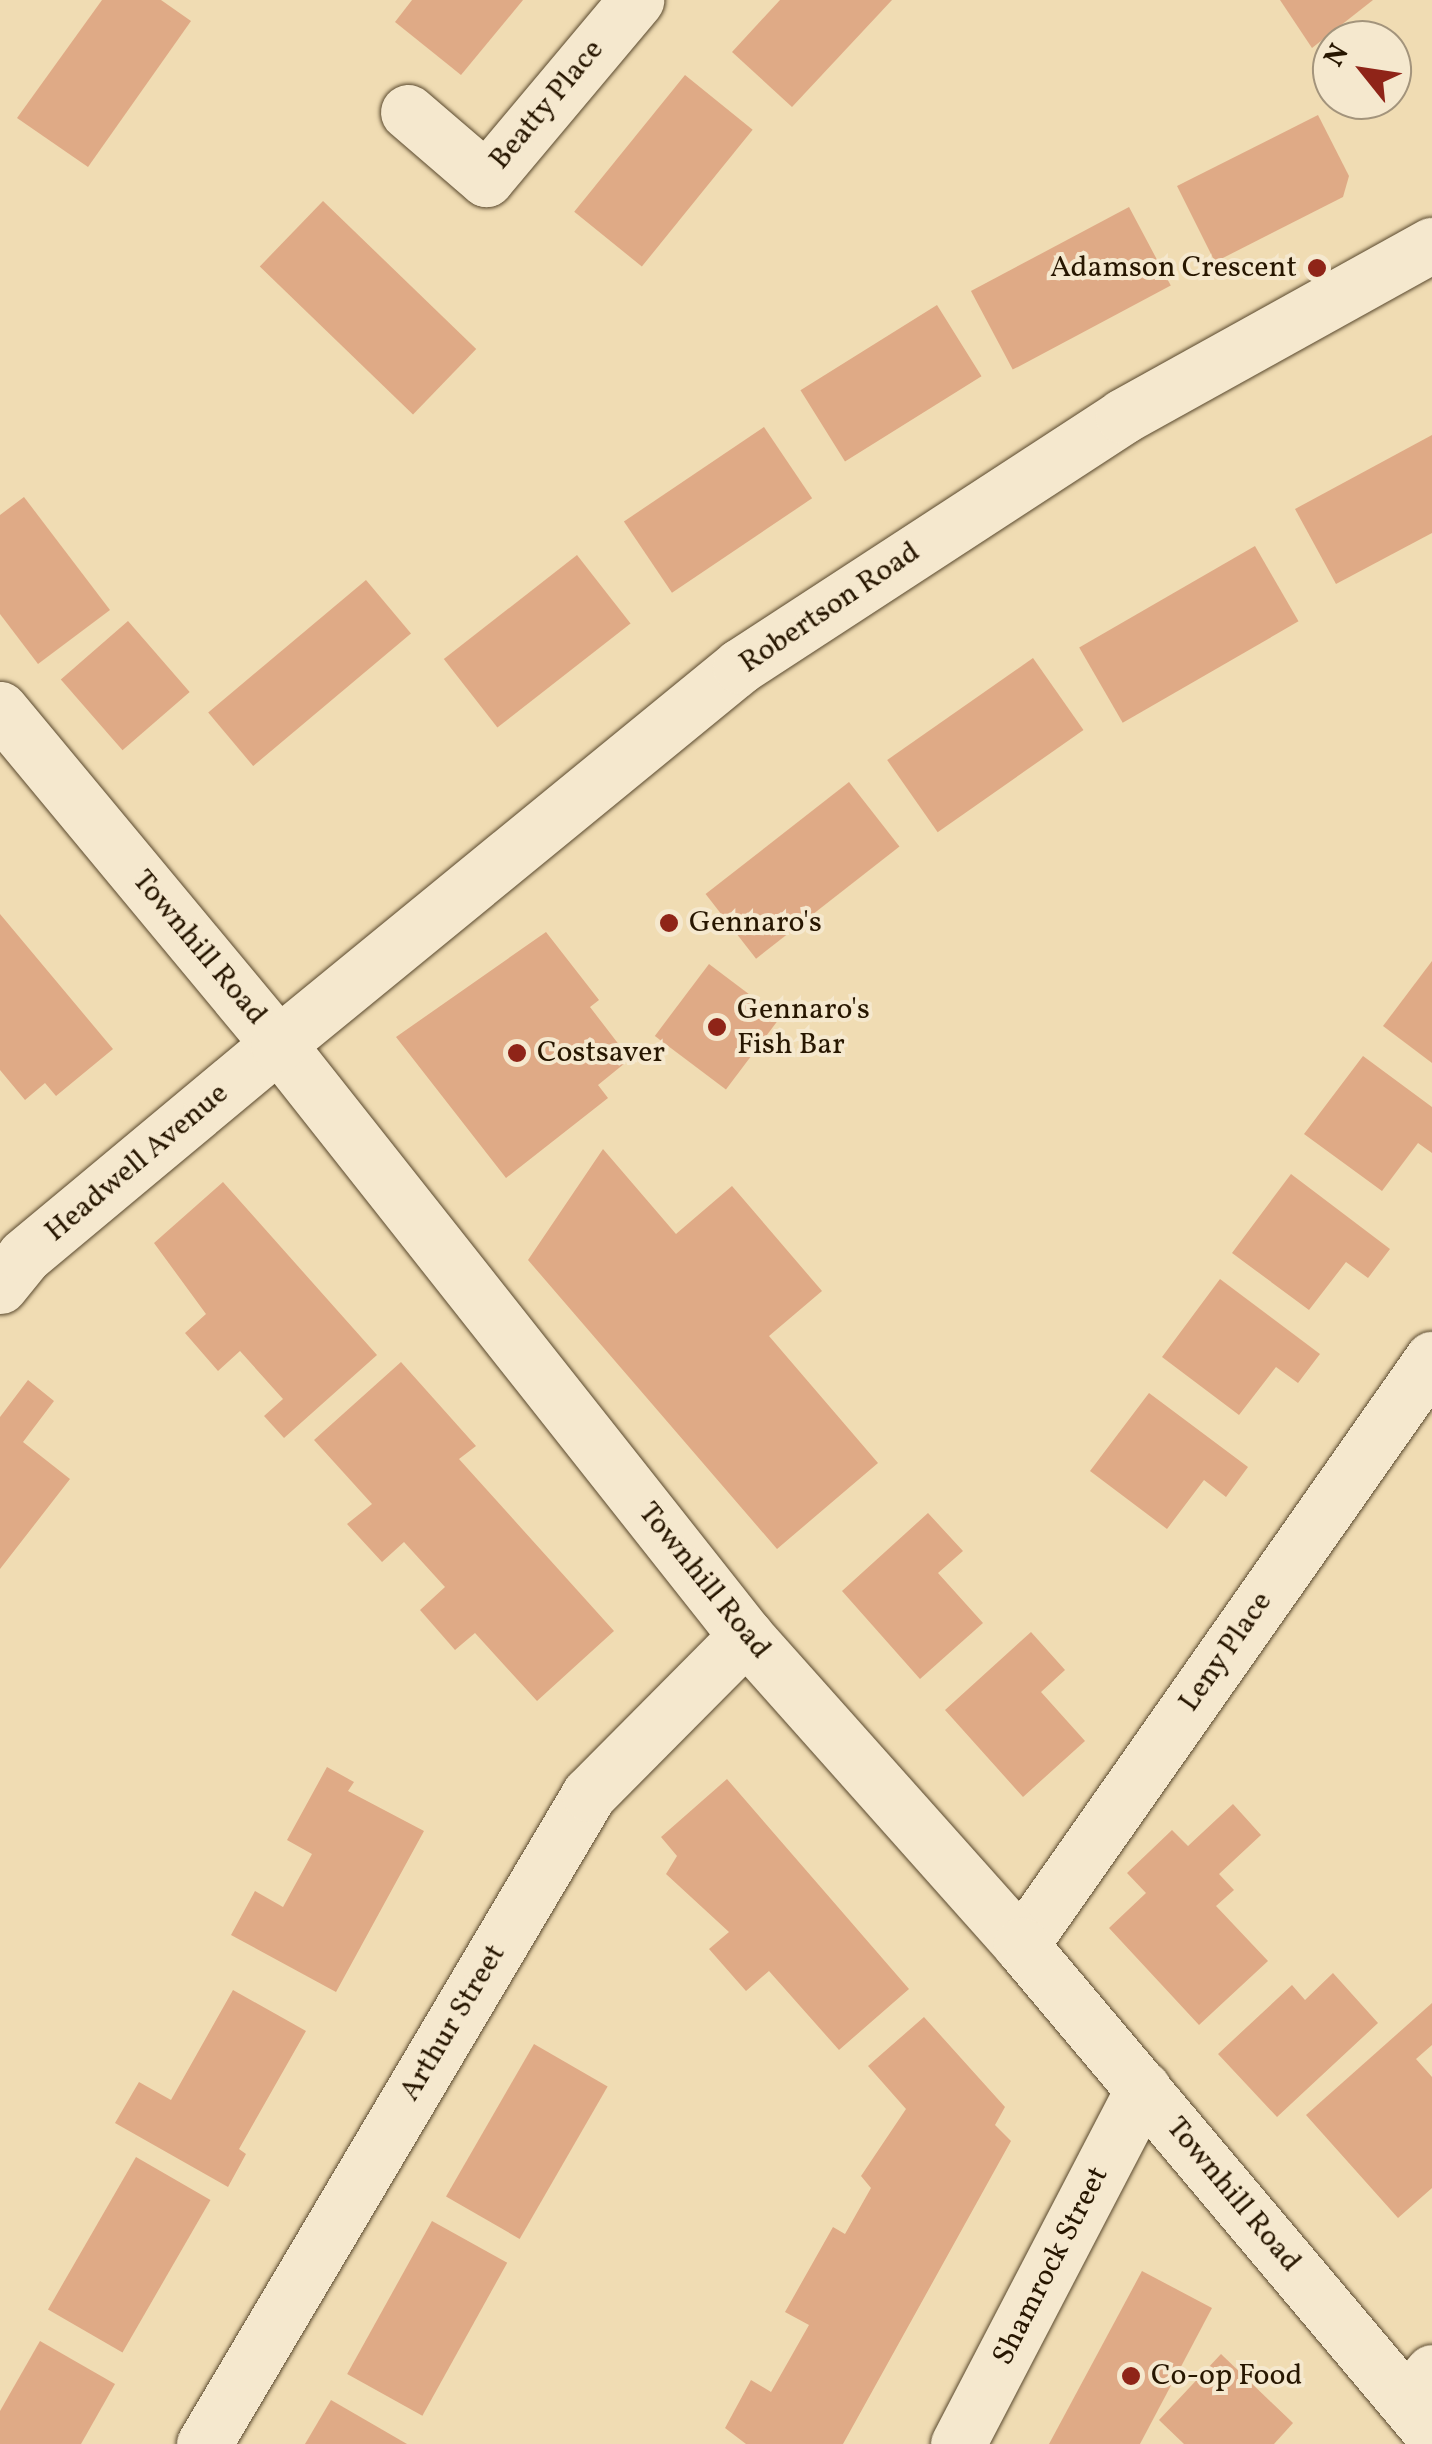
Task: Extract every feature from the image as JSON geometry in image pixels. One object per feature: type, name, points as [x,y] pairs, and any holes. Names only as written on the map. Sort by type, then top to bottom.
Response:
[{"type":"street","name":"Beatty Place","points":[[408,112],[486,178],[636,0]]},
{"type":"street","name":"Robertson Road","points":[[278,1044],[740,666],[1122,416],[1432,245]]},
{"type":"street","name":"Townhill Road","points":[[0,709],[278,1044],[746,1636],[1424,2402]]},
{"type":"street","name":"Headwell Avenue","points":[[0,1286],[24,1256],[278,1044]]},
{"type":"street","name":"Leny Place","points":[[1021,1945],[1432,1359]]},
{"type":"street","name":"Arthur Street","points":[[204,2444],[589,1794],[746,1636]]},
{"type":"street","name":"Shamrock Street","points":[[958,2444],[1143,2088]]},
{"type":"building","points":[[102,0],[161,0],[191,21],[88,167],[17,118]]},
{"type":"building","points":[[412,0],[523,0],[461,75],[395,22]]},
{"type":"building","points":[[780,0],[892,0],[792,107],[732,52]]},
{"type":"building","points":[[1280,0],[1373,0],[1348,20],[1312,20],[1312,48]]},
{"type":"building","points":[[685,75],[753,130],[642,267],[574,212]]},
{"type":"building","points":[[1312,118],[1321,120],[1349,176],[1343,197],[1215,262],[1177,186]]},
{"type":"building","points":[[323,201],[476,349],[413,414],[260,266]]},
{"type":"building","points":[[1129,207],[1171,286],[1013,370],[971,291]]},
{"type":"building","points":[[937,305],[982,376],[845,462],[800,390]]},
{"type":"building","points":[[764,427],[812,498],[672,593],[624,522]]},
{"type":"building","points":[[1432,435],[1432,533],[1336,584],[1295,509]]},
{"type":"building","points":[[24,497],[110,610],[38,664],[0,614],[0,515]]},
{"type":"building","points":[[1255,546],[1298,621],[1123,723],[1079,648]]},
{"type":"building","points":[[577,555],[631,624],[497,728],[444,659]]},
{"type":"building","points":[[366,580],[411,634],[253,766],[208,712]]},
{"type":"building","points":[[128,621],[190,692],[123,750],[61,679]]},
{"type":"building","points":[[1033,658],[1083,730],[938,832],[887,760]]},
{"type":"building","points":[[849,782],[899,847],[756,959],[706,894]]},
{"type":"building","points":[[0,914],[113,1049],[56,1096],[45,1083],[25,1100],[0,1070]]},
{"type":"building","name":"Costsaver","points":[[546,932],[599,1000],[590,1007],[630,1059],[598,1085],[608,1098],[506,1178],[396,1037]]},
{"type":"building","points":[[1432,961],[1432,1063],[1383,1026]]},
{"type":"building","name":"Gennaro's Fish Bar","points":[[709,964],[780,1018],[726,1089],[655,1036]]},
{"type":"building","points":[[1363,1056],[1432,1107],[1432,1153],[1418,1143],[1382,1191],[1304,1134]]},
{"type":"building","points":[[603,1149],[676,1234],[732,1186],[822,1291],[769,1336],[878,1463],[777,1549],[528,1260]]},
{"type":"building","points":[[1291,1174],[1390,1249],[1368,1278],[1346,1262],[1309,1310],[1232,1253]]},
{"type":"building","points":[[223,1182],[377,1355],[284,1438],[264,1416],[283,1399],[240,1351],[218,1371],[185,1333],[206,1314],[154,1243]]},
{"type":"building","points":[[1220,1279],[1320,1354],[1298,1383],[1276,1367],[1239,1415],[1162,1357]]},
{"type":"building","points":[[401,1362],[476,1446],[459,1459],[614,1631],[537,1701],[475,1633],[455,1650],[420,1610],[445,1587],[404,1542],[382,1562],[347,1524],[372,1504],[314,1440]]},
{"type":"building","points":[[28,1380],[54,1401],[23,1442],[70,1479],[0,1569],[0,1417]]},
{"type":"building","points":[[1149,1393],[1248,1467],[1226,1497],[1204,1480],[1167,1529],[1090,1471]]},
{"type":"building","points":[[928,1513],[963,1551],[938,1573],[983,1623],[920,1679],[842,1591]]},
{"type":"building","points":[[1031,1632],[1065,1670],[1041,1692],[1085,1741],[1023,1797],[945,1710]]},
{"type":"building","points":[[327,1767],[354,1782],[348,1791],[424,1831],[336,1992],[231,1935],[255,1891],[283,1907],[312,1854],[287,1840]]},
{"type":"building","points":[[727,1779],[909,1989],[839,2050],[769,1971],[746,1991],[709,1949],[729,1932],[666,1874],[677,1856],[661,1837]]},
{"type":"building","points":[[1233,1804],[1261,1835],[1219,1874],[1234,1890],[1216,1906],[1268,1961],[1199,2025],[1109,1928],[1146,1893],[1127,1873],[1172,1830],[1188,1846]]},
{"type":"building","points":[[1333,1973],[1378,2023],[1277,2117],[1218,2054],[1292,1985],[1305,2000]]},
{"type":"building","points":[[233,1990],[306,2031],[239,2149],[246,2154],[228,2187],[115,2123],[139,2082],[171,2100]]},
{"type":"building","points":[[1432,2003],[1432,2045],[1416,2059],[1432,2077],[1432,2188],[1398,2218],[1306,2115]]},
{"type":"building","points":[[924,2017],[1005,2107],[995,2125],[1011,2141],[843,2444],[746,2444],[725,2428],[751,2380],[771,2392],[809,2325],[785,2312],[833,2227],[845,2234],[871,2188],[861,2176],[906,2109],[868,2066]]},
{"type":"building","points":[[534,2044],[608,2086],[520,2239],[446,2196]]},
{"type":"building","points":[[136,2157],[210,2200],[122,2352],[48,2309]]},
{"type":"building","points":[[432,2221],[507,2263],[422,2416],[347,2374]]},
{"type":"building","name":"Co-op Food","points":[[1142,2271],[1212,2308],[1140,2444],[1049,2444]]},
{"type":"building","points":[[40,2341],[115,2384],[81,2444],[0,2444],[0,2411]]},
{"type":"building","points":[[1221,2354],[1293,2423],[1274,2444],[1184,2444],[1159,2420]]},
{"type":"building","points":[[331,2400],[407,2444],[305,2444]]},
{"type":"place","name":"Adamson Crescent","points":[[1317,268]]},
{"type":"place","name":"Gennaro's","points":[[669,923]]},
{"type":"place","name":"Gennaro's Fish Bar","points":[[717,1027]]},
{"type":"place","name":"Costsaver","points":[[517,1053]]},
{"type":"place","name":"Co-op Food","points":[[1131,2376]]}]
